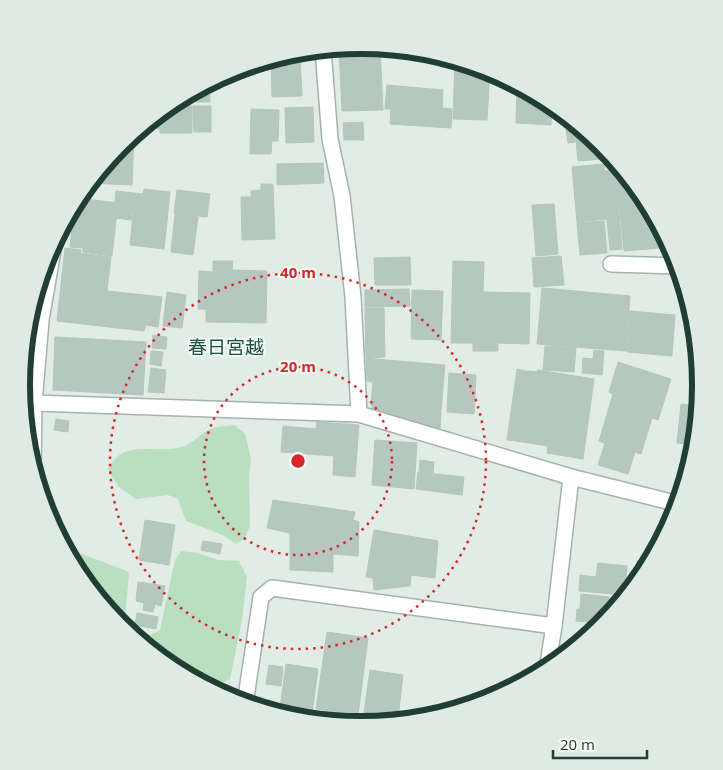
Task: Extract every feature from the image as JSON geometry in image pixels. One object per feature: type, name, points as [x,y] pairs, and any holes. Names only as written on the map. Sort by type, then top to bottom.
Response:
[{"type":"street","points":[[324,55],[330,139],[342,196],[353,297],[359,414]]},
{"type":"street","points":[[611,264],[671,266]]},
{"type":"street","points":[[34,432],[41,320],[49,276]]},
{"type":"street","points":[[34,403],[359,414],[571,476],[671,502]]},
{"type":"street","points":[[550,658],[571,476]]},
{"type":"street","points":[[246,696],[261,597],[272,588],[554,626]]},
{"type":"green space","points":[[235,425],[245,434],[251,459],[249,476],[250,526],[244,539],[236,544],[219,533],[186,521],[178,499],[168,495],[136,499],[119,487],[108,470],[114,460],[122,453],[142,449],[175,449],[185,446],[211,429]]},
{"type":"green space","points":[[74,551],[127,571],[129,574],[125,617],[112,604]]},
{"type":"green space","points":[[181,551],[197,553],[219,560],[239,561],[247,577],[242,620],[230,679],[224,682],[212,680],[177,661],[140,631],[151,635],[160,630],[175,560]]},
{"type":"building","points":[[339,54],[380,54],[383,110],[342,111]]},
{"type":"building","points":[[300,59],[302,96],[272,97],[271,66]]},
{"type":"building","points":[[455,67],[489,80],[487,120],[453,119]]},
{"type":"building","points":[[387,85],[443,90],[442,108],[452,109],[451,128],[390,124],[391,109],[385,109]]},
{"type":"building","points":[[210,91],[210,102],[189,102]]},
{"type":"building","points":[[517,93],[552,113],[551,125],[516,123]]},
{"type":"building","points":[[182,106],[192,106],[192,133],[160,133],[160,129],[153,128]]},
{"type":"building","points":[[193,106],[211,106],[211,132],[194,132]]},
{"type":"building","points":[[313,107],[314,142],[286,143],[285,108]]},
{"type":"building","points":[[251,109],[279,110],[278,141],[272,141],[271,154],[250,154]]},
{"type":"building","points":[[363,122],[364,140],[344,140],[343,123]]},
{"type":"building","points":[[571,128],[574,131],[575,142],[568,143],[566,129]]},
{"type":"building","points":[[575,132],[604,159],[578,161]]},
{"type":"building","points":[[134,145],[132,185],[99,183],[112,166]]},
{"type":"building","points":[[323,163],[324,183],[277,185],[277,164]]},
{"type":"building","points":[[604,164],[605,171],[614,170],[635,198],[618,200],[622,249],[610,250],[607,219],[577,222],[572,167]]},
{"type":"building","points":[[261,184],[273,184],[275,239],[242,240],[241,197],[251,197],[251,191],[261,190]]},
{"type":"building","points":[[144,189],[170,192],[164,249],[130,245],[134,204],[115,202],[116,191],[143,194]]},
{"type":"building","points":[[177,190],[210,194],[207,217],[174,213]]},
{"type":"building","points":[[87,199],[118,203],[112,256],[83,252],[83,248],[70,247],[73,221]]},
{"type":"building","points":[[635,199],[649,219],[663,248],[624,251],[619,200]]},
{"type":"building","points":[[118,203],[133,204],[131,220],[116,218]]},
{"type":"building","points":[[554,204],[558,254],[536,256],[532,205]]},
{"type":"building","points":[[175,214],[198,217],[193,255],[171,252]]},
{"type":"building","points":[[604,221],[607,253],[580,255],[577,223]]},
{"type":"building","points":[[65,248],[81,250],[80,253],[111,257],[107,291],[162,297],[158,327],[146,325],[144,331],[57,321]]},
{"type":"building","points":[[561,256],[564,285],[534,287],[532,258]]},
{"type":"building","points":[[410,257],[411,285],[375,285],[374,258]]},
{"type":"building","points":[[213,261],[233,261],[232,270],[267,271],[266,323],[206,322],[206,309],[198,309],[199,271],[213,272]]},
{"type":"building","points":[[453,261],[484,262],[483,292],[530,293],[529,344],[498,343],[498,351],[473,351],[473,343],[451,343]]},
{"type":"building","points":[[542,288],[630,296],[626,351],[537,344]]},
{"type":"building","points":[[409,289],[410,306],[365,307],[365,290]]},
{"type":"building","points":[[412,290],[443,291],[441,340],[411,339]]},
{"type":"building","points":[[167,292],[186,295],[182,328],[163,326]]},
{"type":"building","points":[[365,308],[384,308],[385,357],[366,358]]},
{"type":"building","points":[[630,311],[675,315],[672,356],[627,352]]},
{"type":"building","points":[[153,335],[167,337],[166,349],[152,348]]},
{"type":"building","points":[[55,337],[146,342],[143,395],[53,390]]},
{"type":"building","points":[[545,346],[576,348],[574,372],[543,370]]},
{"type":"building","points":[[594,350],[604,351],[602,375],[582,373],[583,358],[593,359]]},
{"type":"building","points":[[151,351],[163,352],[161,366],[150,364]]},
{"type":"building","points":[[366,358],[375,359],[372,382],[367,381]]},
{"type":"building","points":[[375,359],[445,365],[441,411],[371,405]]},
{"type":"building","points":[[618,362],[671,379],[658,420],[652,418],[641,454],[635,452],[628,474],[598,465],[605,443],[599,441],[613,394],[609,392]]},
{"type":"building","points":[[151,368],[166,370],[164,393],[148,392]]},
{"type":"building","points":[[517,369],[526,371],[516,441],[507,440]]},
{"type":"building","points":[[538,370],[594,379],[583,459],[547,453],[548,446],[516,441],[527,371],[538,372]]},
{"type":"building","points":[[449,373],[476,375],[474,414],[447,412]]},
{"type":"building","points":[[681,404],[692,405],[688,444],[677,443]]},
{"type":"building","points":[[372,405],[441,412],[440,428],[372,411]]},
{"type":"building","points":[[56,419],[69,421],[68,432],[54,430]]},
{"type":"building","points":[[317,422],[359,425],[355,477],[333,475],[334,456],[281,452],[283,426],[316,429]]},
{"type":"building","points":[[375,440],[417,443],[414,489],[372,485]]},
{"type":"building","points":[[420,460],[434,462],[433,473],[419,471]]},
{"type":"building","points":[[418,472],[464,477],[462,495],[416,489]]},
{"type":"building","points":[[273,500],[355,512],[353,520],[359,522],[358,556],[333,554],[333,572],[290,570],[290,533],[267,528]]},
{"type":"building","points":[[145,520],[175,525],[169,565],[139,560]]},
{"type":"building","points":[[374,530],[438,541],[435,578],[411,575],[410,586],[374,590],[373,578],[366,577]]},
{"type":"building","points":[[203,541],[222,544],[220,554],[201,550]]},
{"type":"building","points":[[637,561],[642,561],[637,569],[636,571]]},
{"type":"building","points":[[598,563],[627,566],[625,586],[618,594],[579,591],[580,575],[596,577]]},
{"type":"building","points":[[138,582],[165,586],[161,606],[155,604],[153,612],[143,610],[144,603],[136,601]]},
{"type":"building","points":[[581,594],[609,597],[609,602],[612,603],[593,622],[576,621],[577,609],[580,609]]},
{"type":"building","points":[[137,613],[158,617],[156,629],[135,625]]},
{"type":"building","points":[[327,632],[368,638],[358,715],[316,709]]},
{"type":"building","points":[[286,664],[318,669],[312,713],[280,706]]},
{"type":"building","points":[[269,665],[283,667],[281,686],[266,684]]},
{"type":"building","points":[[370,670],[403,675],[398,715],[384,716],[364,713]]},
{"type":"district","name":"春日宮越","points":[[226,347]]}]
